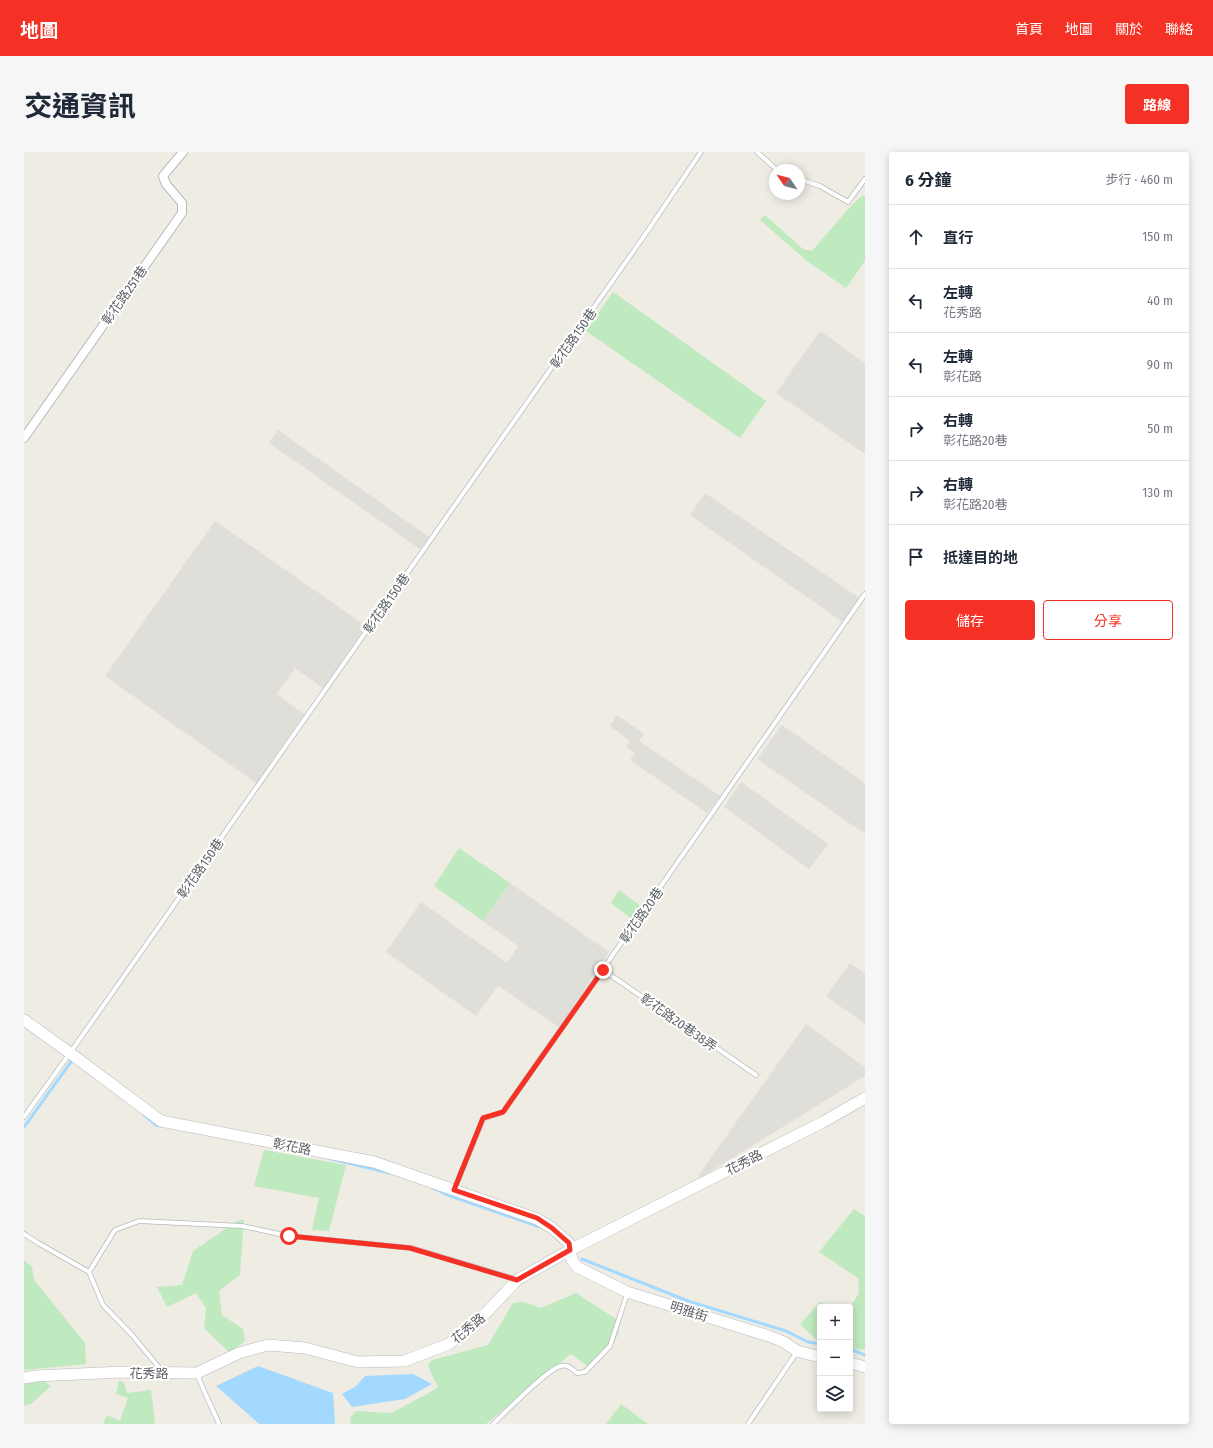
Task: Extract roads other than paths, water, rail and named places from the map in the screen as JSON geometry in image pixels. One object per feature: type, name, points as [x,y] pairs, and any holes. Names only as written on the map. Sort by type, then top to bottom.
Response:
[{"type":"street","name":"彰花路251巷","points":[[24,438],[182,213],[182,203],[166,184],[163,176],[183,152]]},
{"type":"street","name":"彰花路","points":[[24,1020],[161,1121],[374,1162],[537,1218],[552,1228],[569,1243],[570,1250]]},
{"type":"street","name":"花秀路","points":[[24,1378],[36,1376],[122,1372],[197,1373],[239,1353],[268,1345],[305,1348],[358,1362],[404,1361],[449,1344],[487,1312],[517,1280],[570,1250],[824,1122],[865,1098]]},
{"type":"street","name":"明雅街","points":[[570,1250],[572,1260],[577,1267],[627,1292],[769,1336],[784,1342],[797,1350],[817,1356]]},
{"type":"street","points":[[853,1364],[865,1367]]},
{"type":"lane","name":"彰花路150巷","points":[[24,1116],[70,1053],[701,152]]},
{"type":"lane","points":[[757,152],[770,164]]},
{"type":"lane","points":[[805,181],[820,186],[848,202],[865,179]]},
{"type":"lane","name":"彰花路20巷","points":[[454,1190],[483,1118],[503,1112],[865,594]]},
{"type":"lane","name":"彰花路20巷38弄","points":[[603,970],[756,1075]]},
{"type":"lane","points":[[89,1272],[115,1230],[139,1221],[242,1226],[289,1236],[410,1248],[517,1280]]},
{"type":"lane","points":[[24,1234],[89,1272],[103,1305],[133,1336],[164,1373]]},
{"type":"lane","points":[[493,1424],[548,1372],[560,1366],[567,1366],[577,1373],[585,1372],[610,1346],[627,1292]]},
{"type":"lane","points":[[748,1424],[797,1350]]},
{"type":"lane","points":[[197,1373],[201,1386],[219,1424]]},
{"type":"water","points":[[258,1366],[333,1393],[335,1424],[259,1424],[216,1386]]},
{"type":"water","points":[[413,1374],[432,1384],[405,1399],[352,1407],[342,1394],[356,1386],[365,1376]]},
{"type":"waterway","points":[[24,1127],[73,1059]]},
{"type":"waterway","points":[[143,1114],[156,1125],[161,1126]]},
{"type":"waterway","points":[[331,1159],[390,1173]]},
{"type":"waterway","points":[[433,1188],[450,1196],[540,1227]]},
{"type":"waterway","points":[[582,1259],[688,1301],[786,1331],[808,1342],[817,1344]]},
{"type":"waterway","points":[[853,1350],[865,1355]]}]
